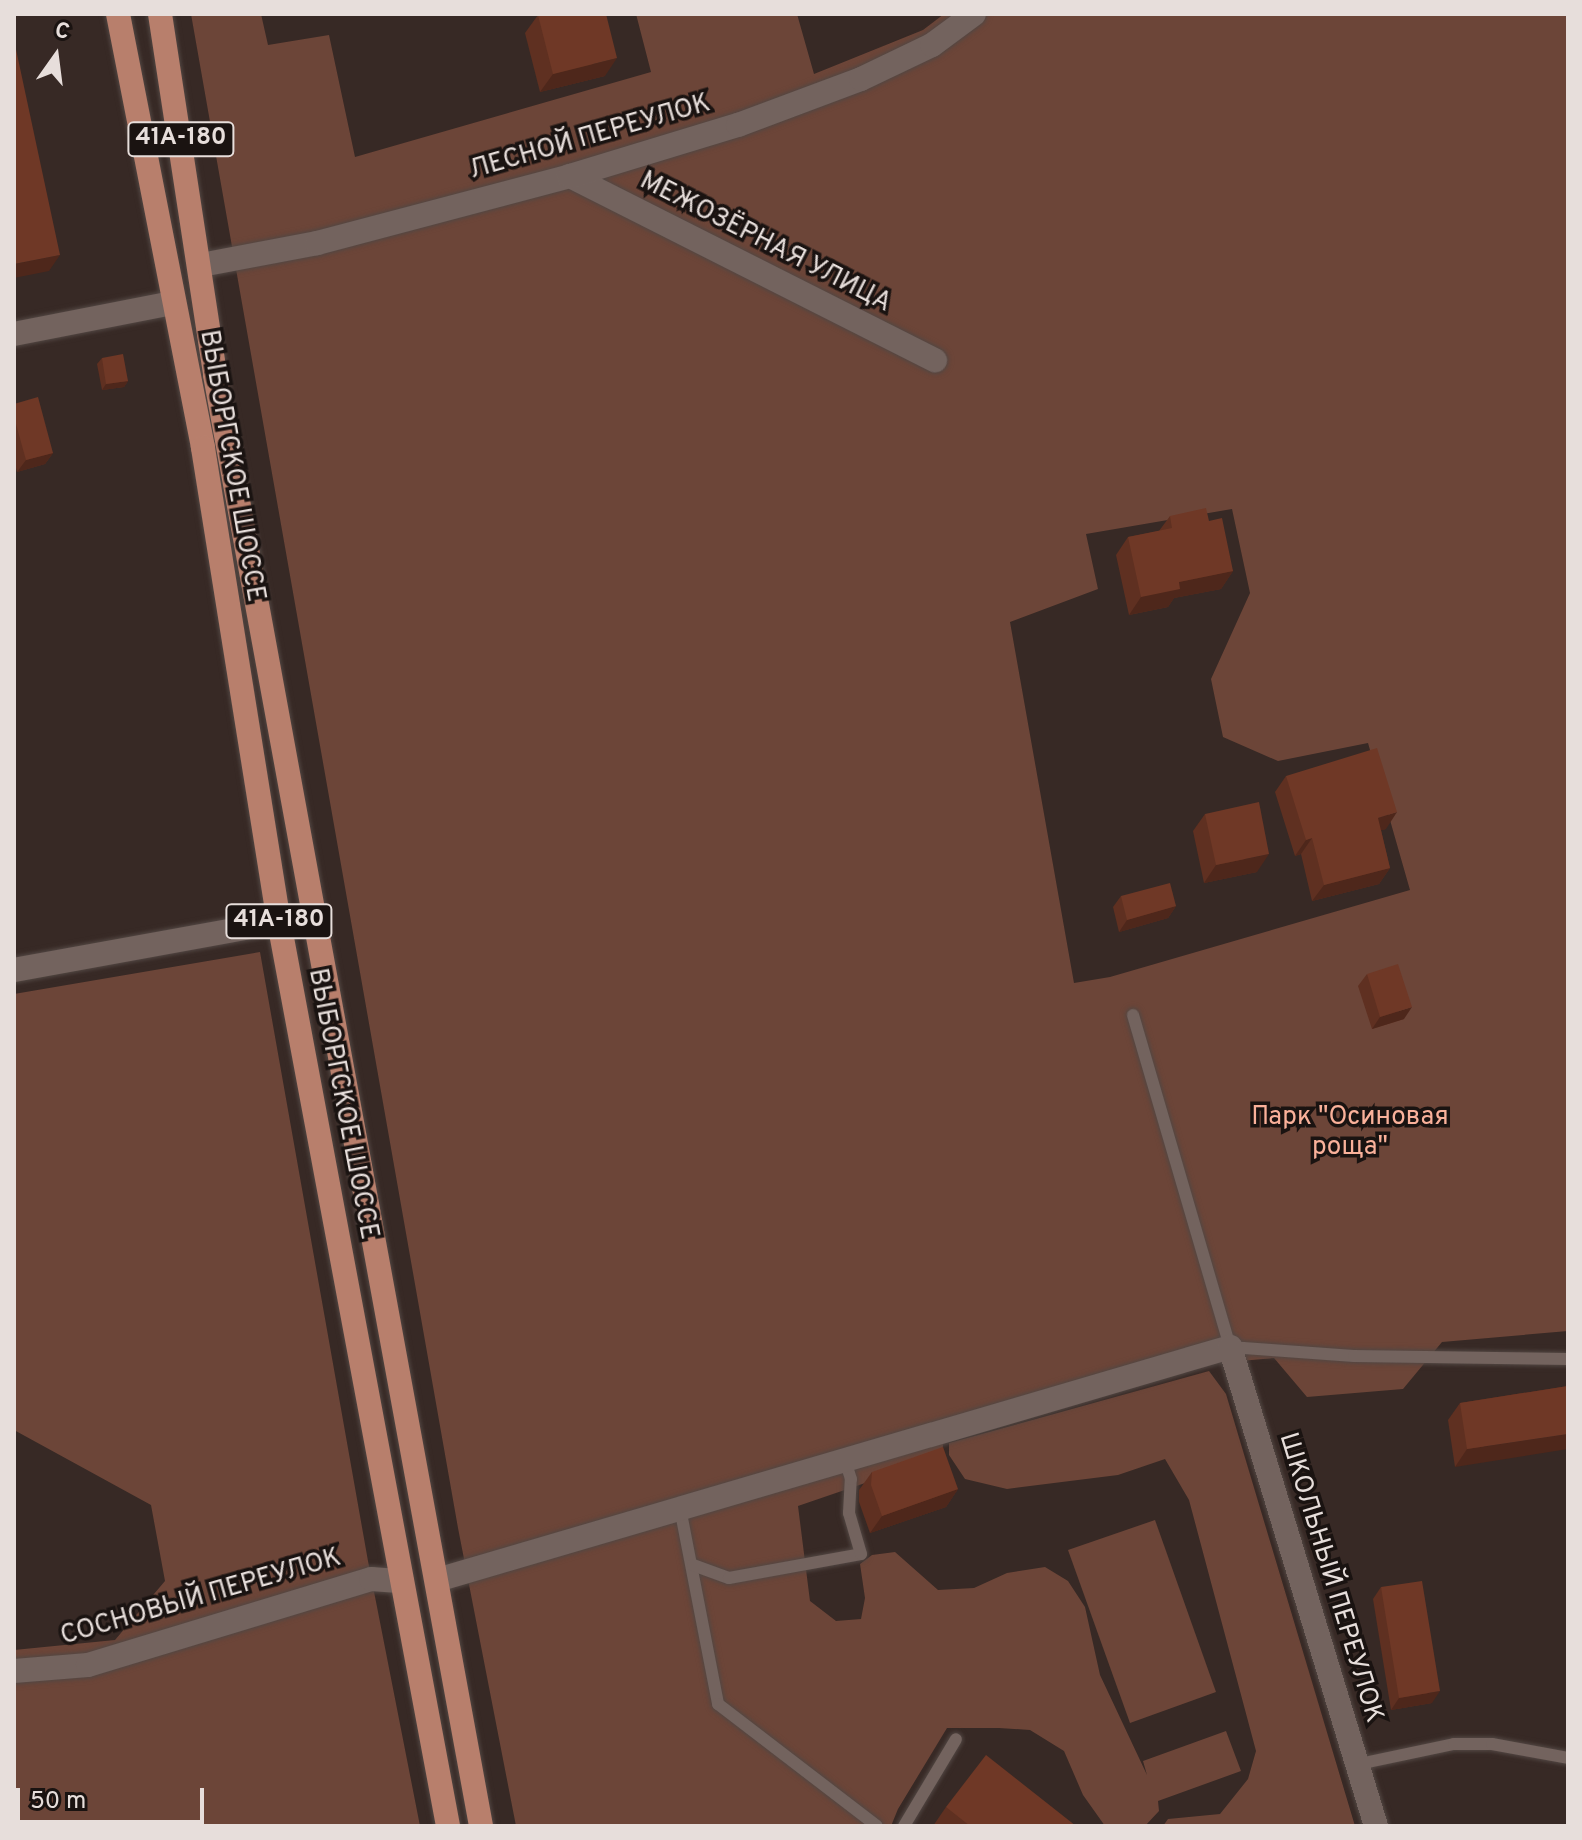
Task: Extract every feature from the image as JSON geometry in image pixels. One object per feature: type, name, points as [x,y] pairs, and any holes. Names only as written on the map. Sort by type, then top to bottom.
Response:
[{"type":"main road","name":"ВЫБОРГСКОЕ ШОССЕ","points":[[118,14],[172,303],[203,448],[279,922],[448,1826]]},
{"type":"main road","name":"ВЫБОРГСКОЕ ШОССЕ","points":[[160,14],[218,391],[481,1826]]},
{"type":"street","name":"ЛЕСНОЙ ПЕРЕУЛОК","points":[[201,265],[317,243],[570,176],[738,125],[861,79],[932,45],[974,14]]},
{"type":"street","name":"МЕЖОЗЁРНАЯ УЛИЦА","points":[[570,176],[935,360]]},
{"type":"street","points":[[14,334],[172,303]]},
{"type":"street","points":[[14,970],[279,922]]},
{"type":"street","points":[[437,1580],[1230,1347]]},
{"type":"street","name":"ШКОЛЬНЫЙ ПЕРЕУЛОК","points":[[1230,1347],[1376,1826]]},
{"type":"street","name":"СОСНОВЫЙ ПЕРЕУЛОК","points":[[14,1671],[88,1665],[371,1579],[402,1581]]},
{"type":"lane","points":[[1133,1015],[1230,1347],[1354,1356],[1568,1359]]},
{"type":"lane","points":[[693,1565],[729,1578],[861,1554],[849,1513],[851,1479],[845,1460]]},
{"type":"lane","points":[[680,1508],[718,1704],[877,1826]]},
{"type":"lane","points":[[904,1826],[956,1739]]},
{"type":"lane","points":[[1359,1764],[1454,1744],[1505,1746],[1568,1758]]},
{"type":"green space","name":"Парк \"Осиновая роща\"","points":[[191,14],[261,14],[268,45],[329,35],[355,157],[651,72],[636,14],[797,14],[814,74],[923,30],[944,14],[1568,14],[1568,1331],[1442,1342],[1403,1389],[1307,1397],[1274,1358],[1229,1362],[1185,1353],[944,1440],[941,1457],[798,1506],[810,1601],[836,1621],[861,1619],[865,1598],[860,1564],[872,1555],[895,1552],[938,1590],[974,1588],[1007,1573],[1045,1567],[1068,1581],[1085,1607],[1100,1675],[1147,1775],[1143,1761],[1226,1731],[1241,1771],[1158,1801],[1159,1811],[1145,1826],[1105,1826],[1083,1795],[1064,1751],[1030,1730],[947,1728],[891,1826],[516,1826],[458,1528]],"holes":[[[1232,509],[1250,593],[1211,679],[1223,737],[1278,761],[1368,743],[1410,890],[1110,977],[1074,983],[1010,622],[1098,589],[1086,534]]]},
{"type":"green space","points":[[260,952],[368,1561],[420,1826],[14,1826],[14,1650],[115,1640],[165,1581],[151,1505],[14,1430],[14,994]]},
{"type":"green space","points":[[1209,1371],[1226,1394],[1355,1826],[1163,1826],[1168,1819],[1220,1814],[1248,1779],[1256,1751],[1189,1500],[1165,1459],[1118,1475],[1007,1489],[965,1479],[949,1455],[949,1443]]},
{"type":"green space","points":[[1155,1520],[1216,1692],[1130,1723],[1068,1550]]},
{"type":"building","points":[[606,14],[617,58],[553,74],[538,15]]},
{"type":"building","points":[[14,40],[60,255],[14,264]]},
{"type":"building","points":[[123,354],[128,381],[106,384],[102,358]]},
{"type":"building","points":[[38,397],[53,453],[26,460],[14,417],[14,404]]},
{"type":"building","points":[[1206,508],[1209,521],[1222,518],[1233,571],[1179,582],[1180,589],[1141,597],[1128,537],[1172,528],[1170,516]]},
{"type":"building","points":[[1377,748],[1397,812],[1378,818],[1390,868],[1324,885],[1312,838],[1306,840],[1286,776]]},
{"type":"building","points":[[1259,802],[1269,854],[1216,865],[1205,814]]},
{"type":"building","points":[[1170,883],[1176,906],[1127,920],[1121,896]]},
{"type":"building","points":[[1398,964],[1412,1007],[1380,1017],[1367,974]]},
{"type":"building","points":[[1568,1386],[1568,1434],[1467,1449],[1460,1403]]},
{"type":"building","points":[[943,1447],[958,1489],[882,1516],[871,1485],[872,1472]]},
{"type":"building","points":[[1422,1581],[1440,1691],[1399,1698],[1381,1587]]},
{"type":"building","points":[[986,1755],[1076,1826],[970,1826],[946,1807]]}]
